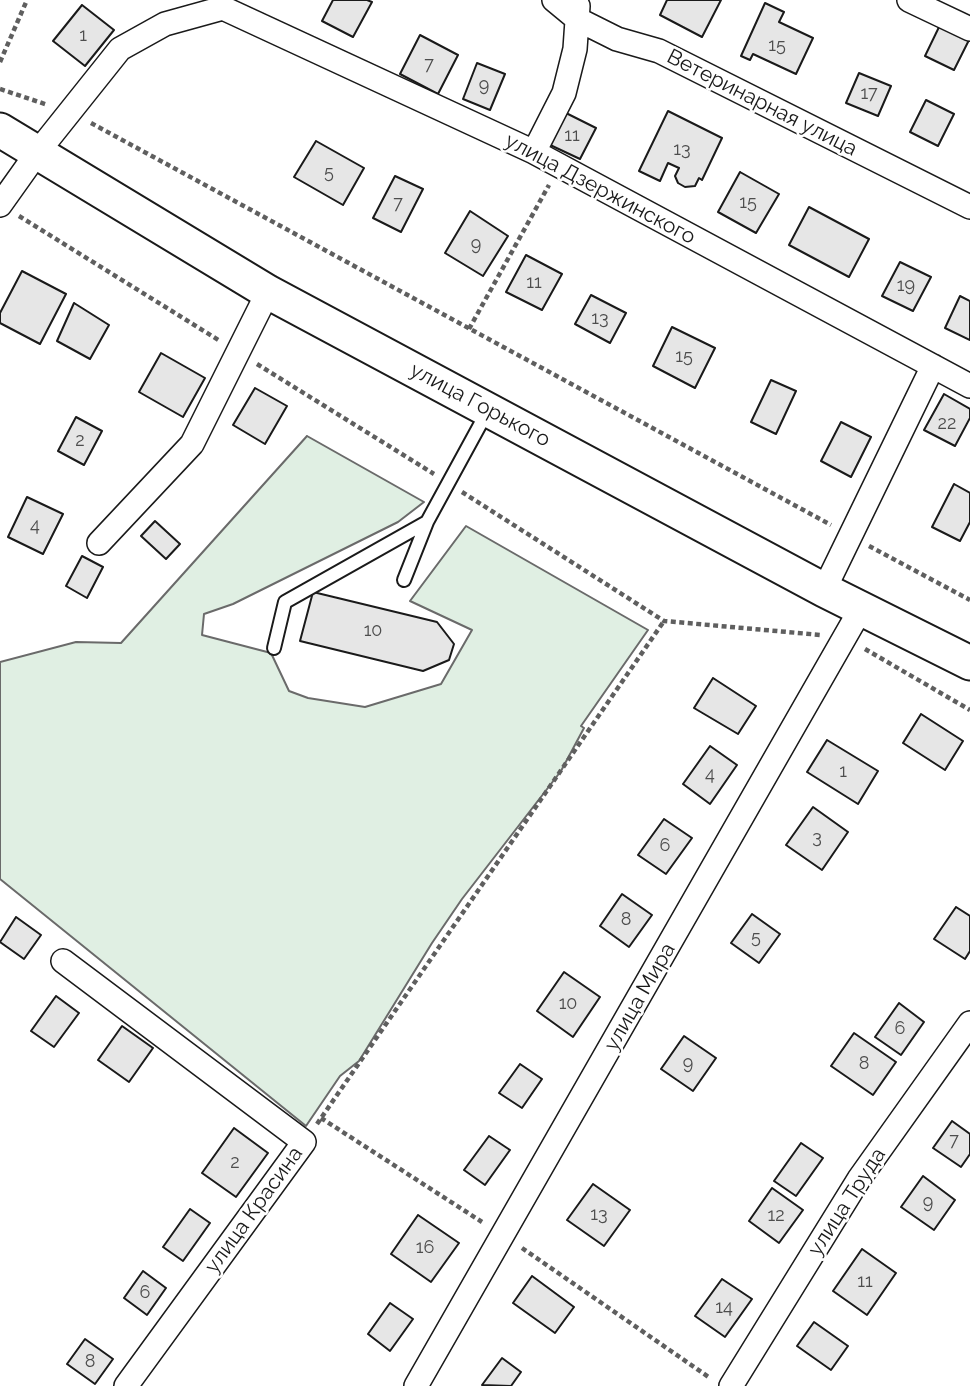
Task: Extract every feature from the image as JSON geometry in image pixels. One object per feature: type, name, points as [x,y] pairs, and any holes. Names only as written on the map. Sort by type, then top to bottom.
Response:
[{"type":"main road","name":"улица Горького","points":[[0,130],[268,292],[824,590],[970,663]]},
{"type":"street","name":"Ветеринарная улица","points":[[554,0],[578,9],[617,39],[659,51],[970,207]]},
{"type":"street","points":[[909,0],[970,29]]},
{"type":"street","name":"улица Дзержинского","points":[[70,112],[120,49],[165,24],[223,8],[560,165],[970,386]]},
{"type":"street","points":[[534,152],[564,93],[575,49],[578,9]]},
{"type":"street","points":[[0,204],[70,112]]},
{"type":"street","points":[[99,543],[192,444],[268,292]]},
{"type":"street","points":[[824,590],[933,366]]},
{"type":"street","name":"улица Мира","points":[[416,1386],[862,607]]},
{"type":"street","name":"улица Красина","points":[[63,961],[304,1142],[126,1386]]},
{"type":"street","name":"улица Труда","points":[[731,1386],[859,1179],[970,1023]]},
{"type":"lane","points":[[404,580],[427,522],[488,410]]},
{"type":"lane","points":[[274,648],[285,602],[427,522]]},
{"type":"path","points":[[0,62],[27,0]]},
{"type":"path","points":[[0,89],[70,112],[970,600]]},
{"type":"path","points":[[469,329],[560,165]]},
{"type":"path","points":[[0,204],[664,621],[846,638],[970,710]]},
{"type":"path","points":[[304,1142],[664,621]]},
{"type":"green space","points":[[307,436],[424,502],[398,522],[233,604],[204,614],[202,635],[271,653],[289,691],[308,698],[365,707],[441,684],[472,630],[410,601],[466,526],[648,630],[581,726],[584,728],[561,771],[462,899],[359,1061],[340,1076],[306,1126],[0,879],[0,662],[76,642],[121,643]]},
{"type":"building","points":[[333,0],[372,2],[353,37],[322,21]]},
{"type":"building","points":[[667,0],[721,0],[702,37],[660,15]]},
{"type":"building","points":[[765,3],[784,12],[779,22],[813,38],[796,74],[753,54],[750,60],[741,56]]},
{"type":"building","points":[[82,5],[114,30],[85,66],[53,41]]},
{"type":"building","points":[[940,25],[969,40],[954,70],[925,56]]},
{"type":"building","points":[[420,35],[458,55],[438,94],[400,74]]},
{"type":"building","points":[[477,63],[505,74],[490,110],[463,99]]},
{"type":"building","points":[[859,73],[891,86],[878,116],[846,103]]},
{"type":"building","points":[[926,100],[954,114],[938,146],[910,132]]},
{"type":"building","points":[[668,111],[722,138],[702,180],[699,178],[695,186],[685,187],[678,183],[675,176],[679,168],[668,163],[660,181],[639,171]]},
{"type":"building","points":[[564,112],[596,128],[580,159],[548,144]]},
{"type":"building","points":[[316,141],[364,168],[343,205],[294,177]]},
{"type":"building","points":[[740,172],[779,194],[756,233],[718,212]]},
{"type":"building","points":[[395,176],[423,189],[401,232],[373,218]]},
{"type":"building","points":[[809,207],[869,239],[849,277],[789,245]]},
{"type":"building","points":[[470,211],[508,236],[483,276],[445,253]]},
{"type":"building","points":[[526,255],[562,274],[542,310],[506,292]]},
{"type":"building","points":[[900,262],[931,277],[913,311],[882,296]]},
{"type":"building","points":[[22,271],[66,294],[40,344],[0,323],[0,313]]},
{"type":"building","points":[[591,295],[626,313],[610,343],[575,324]]},
{"type":"building","points":[[960,296],[970,301],[970,340],[945,328]]},
{"type":"building","points":[[74,303],[109,325],[90,359],[57,341]]},
{"type":"building","points":[[672,327],[715,348],[695,388],[653,366]]},
{"type":"building","points":[[161,353],[205,378],[183,417],[139,392]]},
{"type":"building","points":[[771,380],[796,391],[776,434],[751,422]]},
{"type":"building","points":[[255,388],[287,406],[265,444],[233,425]]},
{"type":"building","points":[[944,394],[970,409],[970,418],[955,446],[924,430]]},
{"type":"building","points":[[76,417],[102,431],[84,465],[58,451]]},
{"type":"building","points":[[841,422],[871,437],[851,477],[821,461]]},
{"type":"building","points":[[954,484],[970,493],[970,522],[960,541],[932,527]]},
{"type":"building","points":[[27,497],[63,514],[43,554],[8,537]]},
{"type":"building","points":[[155,521],[180,544],[166,559],[141,536]]},
{"type":"building","points":[[82,556],[103,567],[87,598],[66,586]]},
{"type":"building","points":[[313,592],[437,622],[454,644],[449,660],[423,671],[300,641]]},
{"type":"building","points":[[713,678],[756,706],[738,734],[694,708]]},
{"type":"building","points":[[921,714],[963,741],[945,770],[903,743]]},
{"type":"building","points":[[827,740],[878,771],[858,804],[807,772]]},
{"type":"building","points":[[710,746],[737,765],[710,804],[683,784]]},
{"type":"building","points":[[813,807],[848,832],[822,870],[786,845]]},
{"type":"building","points":[[664,819],[692,838],[666,874],[638,855]]},
{"type":"building","points":[[622,894],[652,915],[629,947],[600,926]]},
{"type":"building","points":[[956,907],[970,916],[970,951],[965,959],[934,939]]},
{"type":"building","points":[[752,914],[780,934],[759,963],[731,943]]},
{"type":"building","points":[[16,917],[41,935],[24,959],[0,942]]},
{"type":"building","points":[[564,972],[600,997],[573,1037],[537,1011]]},
{"type":"building","points":[[56,996],[79,1013],[54,1047],[31,1031]]},
{"type":"building","points":[[899,1003],[924,1022],[901,1055],[875,1037]]},
{"type":"building","points":[[122,1026],[153,1048],[129,1082],[98,1060]]},
{"type":"building","points":[[854,1033],[896,1062],[873,1095],[831,1066]]},
{"type":"building","points":[[684,1036],[716,1058],[693,1091],[661,1069]]},
{"type":"building","points":[[520,1064],[542,1079],[522,1108],[499,1093]]},
{"type":"building","points":[[952,1121],[970,1134],[970,1154],[961,1167],[933,1148]]},
{"type":"building","points":[[234,1128],[268,1153],[236,1197],[202,1173]]},
{"type":"building","points":[[489,1136],[510,1150],[485,1185],[464,1170]]},
{"type":"building","points":[[801,1143],[823,1158],[796,1196],[774,1181]]},
{"type":"building","points":[[923,1176],[955,1200],[934,1230],[901,1207]]},
{"type":"building","points":[[593,1184],[630,1210],[604,1246],[567,1220]]},
{"type":"building","points":[[772,1188],[803,1210],[779,1243],[749,1221]]},
{"type":"building","points":[[190,1209],[210,1223],[183,1261],[163,1247]]},
{"type":"building","points":[[418,1215],[459,1243],[431,1282],[391,1254]]},
{"type":"building","points":[[862,1249],[896,1273],[867,1315],[833,1291]]},
{"type":"building","points":[[143,1271],[166,1288],[147,1315],[124,1298]]},
{"type":"building","points":[[532,1276],[574,1307],[555,1333],[513,1303]]},
{"type":"building","points":[[722,1279],[752,1299],[725,1337],[695,1316]]},
{"type":"building","points":[[390,1303],[413,1319],[390,1351],[368,1334]]},
{"type":"building","points":[[814,1322],[848,1346],[831,1370],[797,1346]]},
{"type":"building","points":[[85,1339],[113,1359],[95,1384],[67,1364]]},
{"type":"building","points":[[502,1358],[521,1372],[511,1386],[482,1385]]}]
